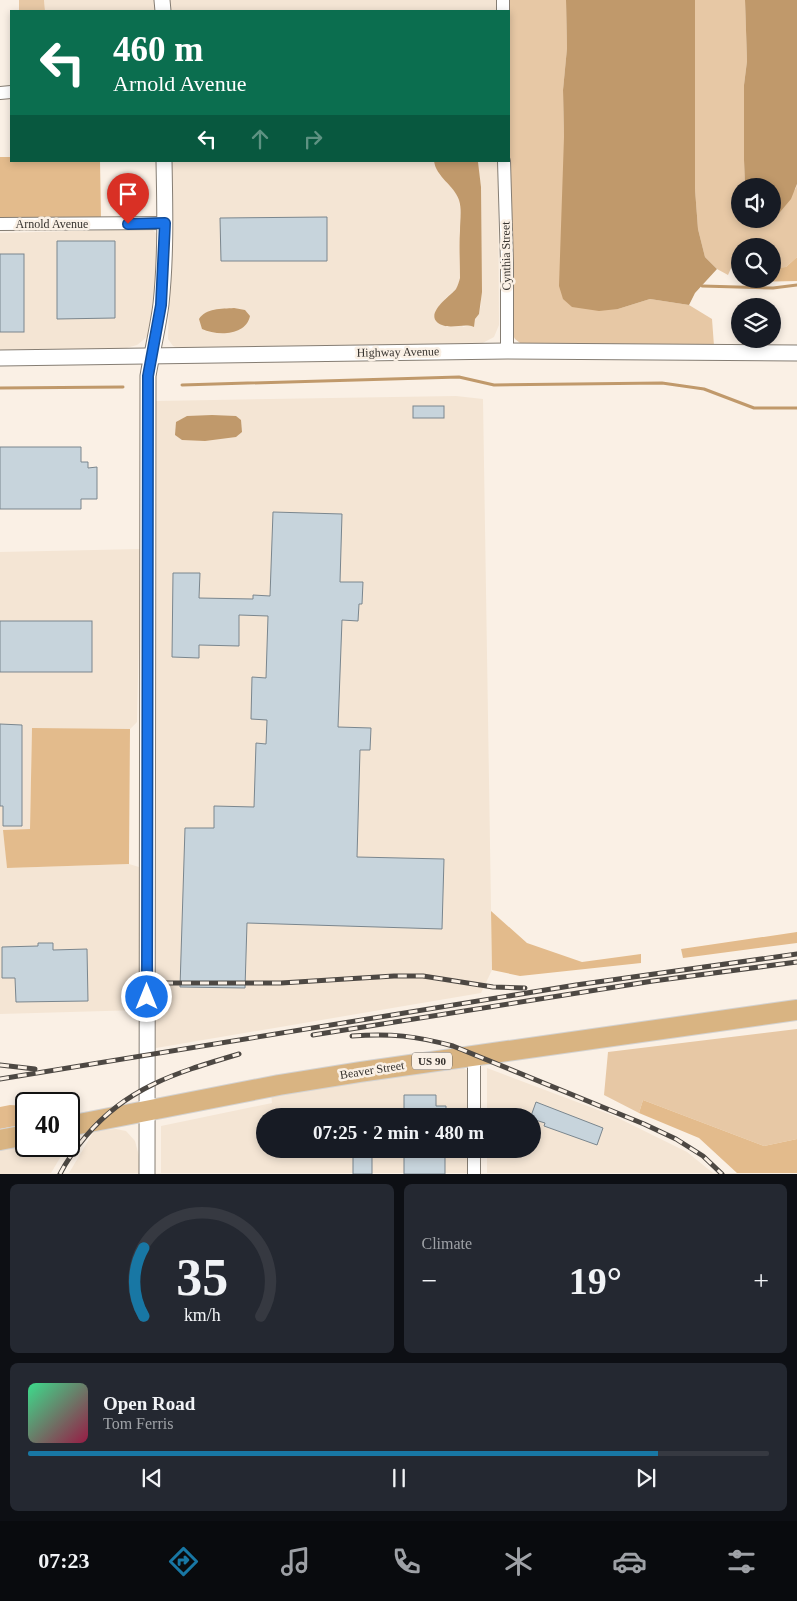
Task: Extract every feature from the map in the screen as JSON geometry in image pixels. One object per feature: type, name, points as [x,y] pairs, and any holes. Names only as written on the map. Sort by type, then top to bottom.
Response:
[{"type":"main road","name":"Beaver Street","points":[[80,1124],[278,1085],[474,1054],[797,1010]]},
{"type":"main road","points":[[0,1140],[15,1137]]},
{"type":"street","points":[[147,1174],[148,376],[161,305],[165,223],[164,162]]},
{"type":"street","name":"Cynthia Street","points":[[504,162],[507,350]]},
{"type":"street","name":"Arnold Avenue","points":[[0,224],[165,223]]},
{"type":"street","name":"Highway Avenue","points":[[0,358],[507,350],[797,353]]},
{"type":"street","points":[[474,1054],[474,1108]]},
{"type":"street","points":[[474,1158],[474,1174]]},
{"type":"shaded area","points":[[19,0],[44,0],[45,10],[19,10]]},
{"type":"shaded area","points":[[44,0],[156,0],[156,10],[45,10]]},
{"type":"shaded area","points":[[168,0],[496,0],[496,10],[168,10]]},
{"type":"shaded area","points":[[508,0],[566,0],[567,48],[563,90],[564,137],[618,309],[650,299],[689,305],[712,319],[714,346],[524,346],[515,339],[512,333],[510,10],[508,10]]},
{"type":"shaded area","points":[[566,0],[695,0],[695,189],[698,229],[705,257],[717,269],[695,293],[689,305],[650,299],[618,309],[599,311],[572,307],[563,299],[559,286],[564,137],[563,90],[567,48]]},
{"type":"shaded area","points":[[695,0],[745,0],[747,61],[744,85],[745,178],[731,178],[731,228],[781,228],[781,209],[797,184],[797,257],[786,267],[781,267],[781,238],[731,238],[731,268],[728,275],[717,269],[705,257],[698,229],[695,189]]},
{"type":"shaded area","points":[[745,0],[797,0],[797,184],[791,199],[781,211],[781,178],[745,178],[744,85],[747,61]]},
{"type":"shaded area","points":[[0,157],[10,157],[10,162],[100,162],[101,219],[0,220]]},
{"type":"shaded area","points":[[170,162],[434,162],[440,175],[454,189],[459,199],[461,215],[460,278],[458,287],[445,299],[463,327],[474,326],[481,304],[481,187],[477,162],[498,162],[499,325],[494,337],[479,345],[183,350],[173,346],[168,339],[171,223]]},
{"type":"shaded area","points":[[434,162],[478,162],[481,187],[482,292],[479,314],[475,319],[474,327],[442,325],[434,317],[438,307],[456,289],[460,278],[461,211],[457,195],[435,167]]},
{"type":"shaded area","points":[[152,229],[158,235],[157,283],[152,325],[148,336],[137,345],[126,348],[0,352],[0,233]]},
{"type":"shaded area","points":[[797,257],[797,281],[781,281],[781,267],[786,267]]},
{"type":"shaded area","points":[[234,308],[245,310],[250,316],[247,323],[237,331],[215,333],[202,329],[199,319],[202,315],[214,310]]},
{"type":"shaded area","points":[[456,396],[483,399],[492,970],[481,993],[156,1048],[154,415],[156,401]]},
{"type":"shaded area","points":[[187,416],[236,416],[241,420],[242,432],[236,437],[205,441],[182,440],[175,435],[176,422]]},
{"type":"shaded area","points":[[141,549],[137,722],[130,729],[32,729],[30,829],[4,830],[7,868],[129,864],[139,867],[141,930],[140,1010],[0,1014],[0,552]]},
{"type":"shaded area","points":[[32,728],[130,729],[129,864],[7,868],[3,830],[30,829]]},
{"type":"shaded area","points":[[491,911],[527,943],[582,962],[641,954],[641,963],[520,976],[492,970]]},
{"type":"shaded area","points":[[797,932],[797,943],[683,958],[681,949]]},
{"type":"shaded area","points":[[797,1029],[797,1139],[764,1146],[643,1100],[639,1113],[604,1095],[608,1052]]},
{"type":"shaded area","points":[[459,1064],[469,1072],[468,1108],[256,1108],[256,1158],[468,1158],[468,1173],[161,1173],[161,1126],[272,1103],[271,1093]]},
{"type":"shaded area","points":[[487,1068],[614,1116],[687,1152],[713,1173],[487,1173],[487,1158],[541,1158],[541,1108],[487,1108]]},
{"type":"shaded area","points":[[643,1100],[764,1146],[797,1139],[797,1173],[737,1173],[699,1138],[639,1113]]},
{"type":"shaded area","points":[[15,1105],[15,1126],[0,1129],[0,1107]]},
{"type":"shaded area","points":[[116,1129],[126,1131],[135,1141],[139,1156],[139,1173],[69,1173],[94,1131]]},
{"type":"shaded area","points":[[15,1143],[15,1157],[60,1157],[51,1173],[0,1174],[0,1146]]},
{"type":"building","points":[[327,217],[327,261],[221,261],[220,218]]},
{"type":"building","points":[[57,241],[115,241],[115,318],[57,319]]},
{"type":"building","points":[[0,254],[24,254],[24,332],[0,332]]},
{"type":"building","points":[[413,406],[444,406],[444,418],[413,418]]},
{"type":"building","points":[[0,447],[81,447],[81,462],[88,462],[88,468],[97,467],[97,499],[81,499],[81,509],[0,509]]},
{"type":"building","points":[[273,512],[342,514],[340,582],[363,582],[362,604],[359,604],[358,621],[342,620],[338,727],[371,728],[370,750],[360,750],[357,857],[444,859],[442,929],[247,923],[245,988],[180,987],[185,828],[214,828],[214,806],[254,807],[256,743],[266,744],[267,720],[251,719],[252,677],[266,678],[268,616],[239,615],[239,646],[199,645],[199,658],[172,657],[173,573],[200,573],[199,598],[253,599],[253,595],[270,596]]},
{"type":"building","points":[[0,621],[92,621],[92,672],[0,672]]},
{"type":"building","points":[[0,724],[22,725],[22,826],[3,826],[3,806],[0,806]]},
{"type":"building","points":[[38,943],[53,943],[53,950],[87,949],[88,1001],[16,1002],[15,978],[2,978],[2,947],[38,946]]},
{"type":"building","points":[[404,1095],[436,1095],[436,1106],[446,1106],[446,1108],[404,1108]]},
{"type":"building","points":[[536,1102],[603,1128],[597,1145],[544,1126],[545,1123],[541,1122],[541,1108],[534,1108]]},
{"type":"building","points":[[353,1158],[372,1158],[372,1174],[353,1174]]},
{"type":"building","points":[[404,1158],[445,1158],[445,1174],[404,1174]]},
{"type":"waterway","points":[[702,286],[773,288],[797,285]]},
{"type":"waterway","points":[[182,385],[459,377],[494,385],[662,383],[704,389],[754,408],[797,408]]},
{"type":"waterway","points":[[0,388],[123,387]]},
{"type":"railway","points":[[0,1079],[576,985],[797,954]]},
{"type":"railway","points":[[313,1035],[653,981],[797,962]]},
{"type":"railway","points":[[164,983],[281,983],[423,976],[493,987],[525,988]]},
{"type":"railway","points":[[352,1036],[403,1036],[453,1046],[644,1124],[676,1139],[703,1156],[722,1174]]},
{"type":"railway","points":[[60,1174],[86,1136],[119,1105],[156,1083],[196,1067],[239,1054]]},
{"type":"railway","points":[[0,1065],[35,1069]]},
{"type":"route","points":[[128,224],[165,223],[161,305],[148,376],[147,997]]}]
